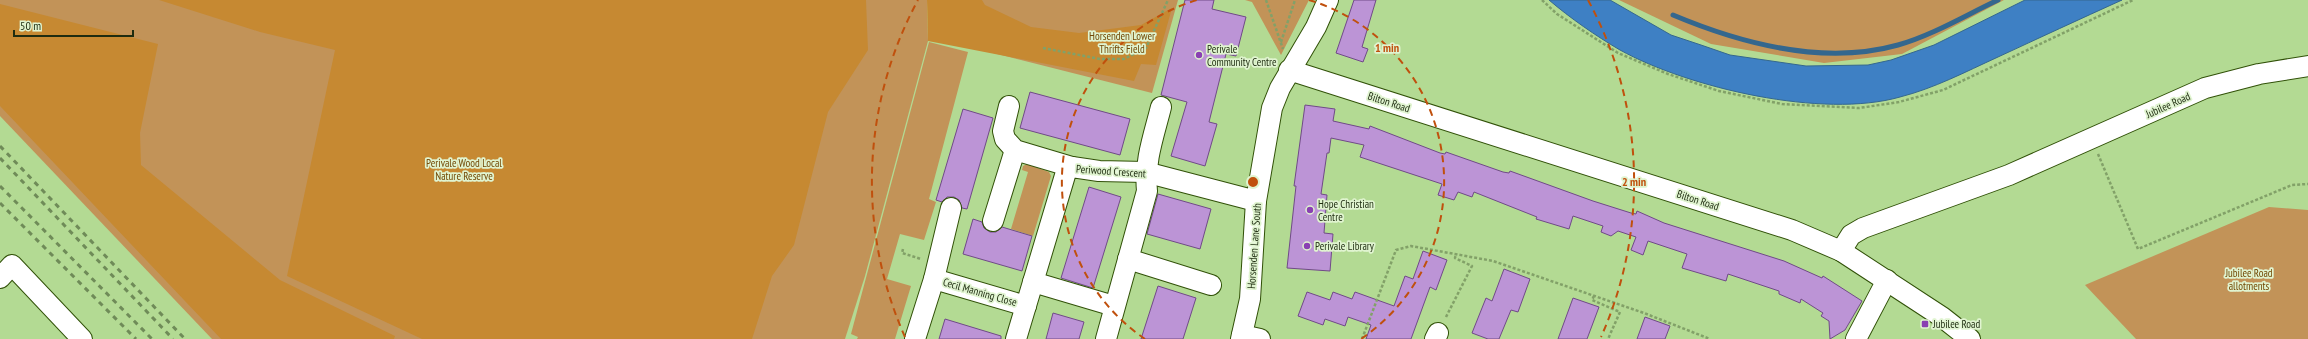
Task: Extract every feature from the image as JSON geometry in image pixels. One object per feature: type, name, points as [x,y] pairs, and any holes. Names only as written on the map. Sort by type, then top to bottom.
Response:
[{"type":"street","name":"Horsenden Lane South","points":[[1248,338],[1253,277],[1256,200],[1272,108],[1289,70],[1316,27],[1328,0]]},
{"type":"street","name":"Jubilee Road","points":[[1841,251],[1852,235],[1863,228],[2009,175],[2205,88],[2259,74],[2308,66]]},
{"type":"street","name":"Bilton Road","points":[[1289,70],[1792,230],[1841,251],[1942,317],[1970,339]]},
{"type":"street","points":[[1009,106],[1003,131],[1006,139],[1015,150],[1072,167]]},
{"type":"street","points":[[1106,339],[1147,190],[1145,172],[1161,107]]},
{"type":"street","points":[[993,221],[1015,150]]},
{"type":"street","name":"Periwood Crescent","points":[[1016,339],[1066,172],[1072,167],[1099,171],[1145,172],[1256,200]]},
{"type":"street","name":"Cecil Manning Close","points":[[915,339],[935,271],[951,208]]},
{"type":"street","points":[[1128,259],[1211,285]]},
{"type":"street","points":[[0,278],[12,265],[82,339]]},
{"type":"street","name":"Cecil Manning Close","points":[[935,271],[1026,306]]},
{"type":"street","points":[[1856,339],[1886,280]]},
{"type":"street","points":[[1033,282],[1114,306]]},
{"type":"path","points":[[1043,48],[1100,59],[1124,59],[1146,48],[1168,0]]},
{"type":"path","points":[[1266,0],[1289,70]]},
{"type":"path","points":[[1281,43],[1295,0]]},
{"type":"path","points":[[1542,0],[1557,14],[1618,53],[1668,74],[1720,91],[1782,104],[1859,108],[1899,102],[1942,90],[2133,0]]},
{"type":"path","points":[[2091,139],[2138,249],[2292,185],[2308,184]]},
{"type":"path","points":[[1362,339],[1396,250],[1410,246],[1493,261],[1594,296],[1710,339]]},
{"type":"path","points":[[903,249],[902,254],[935,271]]},
{"type":"path","points":[[1436,336],[1472,266],[1455,258],[1456,254]]},
{"type":"path","points":[[1594,296],[1592,300],[1620,312],[1608,339]]},
{"type":"green space","name":"Perivale Wood Local Nature Reserve","points":[[0,0],[927,0],[928,41],[865,276],[845,339],[212,339],[0,116]]},
{"type":"green space","name":"Perivale Wood Local Nature Reserve","points":[[159,0],[866,0],[868,50],[828,112],[794,245],[772,276],[752,339],[422,339],[287,276],[335,50],[260,32]]},
{"type":"green space","name":"Horsenden Lower Thrifts Field","points":[[927,0],[982,0],[985,5],[1031,27],[1079,33],[1141,25],[1172,8],[1156,65],[1141,64],[1134,81],[928,41]]},
{"type":"green space","name":"Horsenden Lower Thrifts Field","points":[[929,0],[1178,0],[1152,93],[938,39]]},
{"type":"green space","points":[[1245,0],[1309,0],[1281,55],[1252,2]]},
{"type":"green space","points":[[1619,0],[2004,0],[1902,54],[1824,63],[1711,44]]},
{"type":"green space","points":[[0,4],[158,44],[140,133],[141,165],[280,280],[395,336],[394,339],[221,339],[0,106]]},
{"type":"green space","points":[[929,42],[968,52],[929,199],[936,202],[924,240],[900,234],[887,279],[911,286],[895,339],[857,339],[858,337],[851,334]]},
{"type":"green space","points":[[1027,164],[1049,172],[1051,176],[1033,236],[1011,229],[1028,172],[1022,170],[1023,166]]},
{"type":"green space","name":"Jubilee Road allotments","points":[[2269,207],[2308,210],[2308,339],[2136,339],[2085,285]]},
{"type":"water","points":[[1549,0],[1610,0],[1671,35],[1730,55],[1806,66],[1868,65],[1891,60],[1934,45],[2025,0],[2122,0],[1962,74],[1925,89],[1900,97],[1869,103],[1833,104],[1796,102],[1757,96],[1719,87],[1649,64],[1620,50],[1602,39]]},
{"type":"building","name":"Perivale Community Centre","points":[[1185,0],[1214,0],[1212,9],[1246,17],[1236,56],[1226,54],[1209,122],[1217,124],[1205,166],[1171,156],[1187,102],[1161,95]]},
{"type":"building","points":[[1354,0],[1376,0],[1362,47],[1368,49],[1363,62],[1336,53]]},
{"type":"building","points":[[1030,92],[1130,119],[1120,155],[1020,128]]},
{"type":"building","points":[[1305,105],[1335,109],[1333,121],[1369,129],[1370,126],[1440,153],[1445,154],[1446,152],[1503,172],[1509,173],[1510,171],[1593,201],[1631,213],[1636,214],[1637,211],[1664,223],[1784,261],[1822,278],[1823,276],[1862,301],[1845,330],[1830,339],[1829,321],[1821,316],[1823,313],[1801,299],[1800,303],[1779,294],[1779,291],[1728,274],[1726,281],[1682,268],[1687,254],[1648,241],[1643,255],[1631,250],[1636,237],[1618,231],[1611,236],[1601,232],[1603,226],[1573,216],[1569,229],[1536,219],[1537,217],[1474,192],[1472,197],[1458,192],[1454,200],[1438,195],[1442,184],[1360,157],[1364,145],[1331,138],[1329,153],[1327,153],[1321,194],[1327,195],[1324,233],[1333,234],[1330,271],[1287,268],[1296,186],[1294,186]]},
{"type":"building","points":[[963,109],[993,118],[967,209],[962,208],[959,200],[954,197],[947,197],[942,202],[936,200]]},
{"type":"building","points":[[1089,187],[1121,197],[1093,288],[1061,278]]},
{"type":"building","points":[[1158,194],[1211,209],[1200,249],[1147,234]]},
{"type":"building","points":[[973,219],[982,222],[984,228],[990,232],[996,232],[1002,227],[1032,236],[1022,271],[963,254]]},
{"type":"building","points":[[1423,251],[1447,260],[1436,290],[1430,287],[1411,339],[1366,339],[1371,325],[1348,317],[1345,326],[1325,319],[1323,325],[1298,316],[1307,292],[1330,300],[1333,292],[1352,299],[1355,292],[1394,306],[1405,276],[1413,279]]},
{"type":"building","points":[[1504,269],[1530,279],[1518,312],[1511,310],[1499,339],[1488,339],[1472,333],[1486,298],[1492,301]]},
{"type":"building","points":[[1158,286],[1196,298],[1183,339],[1141,339]]},
{"type":"building","points":[[1573,298],[1599,307],[1587,339],[1558,339]]},
{"type":"building","points":[[1053,313],[1084,322],[1079,339],[1046,339]]},
{"type":"building","points":[[1645,317],[1670,326],[1665,339],[1637,339]]},
{"type":"building","points":[[945,319],[1001,336],[1001,339],[939,339]]},
{"type":"waterway","points":[[1673,15],[1727,35],[1755,43],[1783,49],[1841,53],[1870,51],[1911,41],[1998,0]]},
{"type":"railway","points":[[0,146],[185,339]]},
{"type":"railway","points":[[0,158],[173,339]]},
{"type":"railway","points":[[0,186],[152,339]]},
{"type":"railway","points":[[0,203],[136,339]]},
{"type":"place","name":"Perivale Community Centre","points":[[1199,55]]},
{"type":"place","name":"Hope Christian Centre","points":[[1310,210]]},
{"type":"place","name":"Perivale Library","points":[[1307,246]]},
{"type":"place","name":"Jubilee Road","points":[[1925,324]]}]
